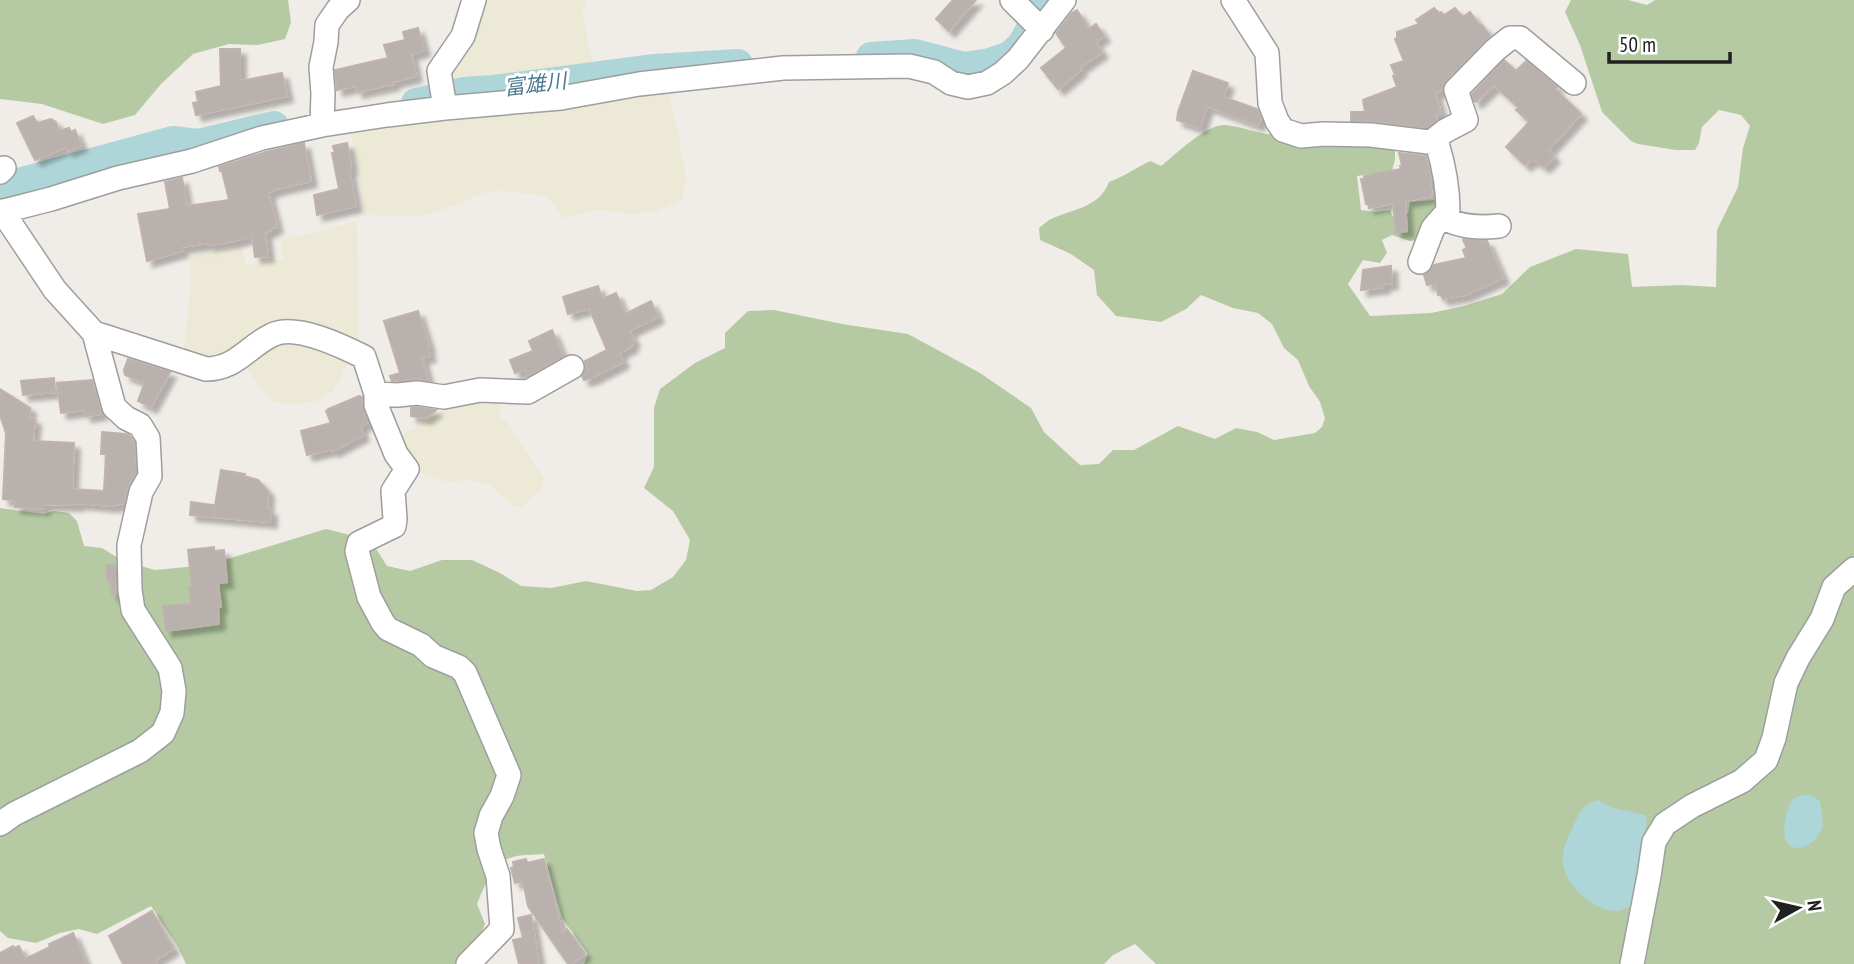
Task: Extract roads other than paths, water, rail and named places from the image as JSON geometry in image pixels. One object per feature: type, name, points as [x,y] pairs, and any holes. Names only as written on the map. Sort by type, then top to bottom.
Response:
[{"type":"street","points":[[323,125],[321,67],[327,25],[348,0]]},
{"type":"street","points":[[444,98],[439,71],[463,36],[474,0]]},
{"type":"street","points":[[1012,0],[1042,30]]},
{"type":"street","points":[[0,824],[14,814],[140,751],[163,733],[172,713],[174,691],[170,668],[133,610],[130,590],[129,545],[141,492],[150,476],[148,438],[140,425],[126,418],[114,407],[94,333],[55,290],[1,211],[118,178],[192,161],[262,138],[444,98],[561,98],[649,83],[783,68],[909,66],[934,72],[951,83],[968,87],[987,83],[1003,73],[1018,59],[1064,0]]},
{"type":"street","points":[[1233,0],[1267,53],[1270,103],[1276,121],[1283,130],[1301,136],[1371,135],[1437,143],[1445,170],[1448,211],[1433,228],[1420,262]]},
{"type":"street","points":[[1431,142],[1466,120],[1456,90],[1510,38],[1520,38],[1574,83]]},
{"type":"street","points":[[1443,218],[1452,223],[1490,228],[1499,226]]},
{"type":"street","points":[[94,333],[206,369],[219,369],[237,360],[273,334],[290,331],[325,340],[365,357],[376,394],[376,405],[396,454],[407,469],[393,491],[396,519],[394,526],[359,543],[357,551],[369,597],[388,629],[421,645],[433,656],[459,667],[464,673],[509,775],[486,834],[498,876],[502,929],[468,964]]},
{"type":"street","points":[[376,394],[418,393],[444,397],[480,390],[528,392],[572,367]]},
{"type":"street","points":[[1632,964],[1654,842],[1665,824],[1692,806],[1742,781],[1766,760],[1774,738],[1786,683],[1822,619],[1834,587],[1854,569]]},
{"type":"water","points":[[1811,795],[1820,801],[1822,828],[1817,838],[1808,845],[1792,847],[1784,834],[1789,806],[1797,797]]},
{"type":"water","points":[[1598,800],[1610,807],[1645,815],[1647,821],[1633,904],[1618,911],[1600,907],[1583,896],[1569,881],[1563,864],[1565,845],[1580,813],[1588,804]]},
{"type":"waterway","name":"富雄川","points":[[871,57],[915,54],[964,67],[990,63],[1010,56],[1022,45],[1047,0]]},
{"type":"waterway","name":"富雄川","points":[[416,103],[464,92],[655,69],[738,64]]},
{"type":"waterway","name":"富雄川","points":[[0,186],[173,141],[198,144],[274,126]]}]
